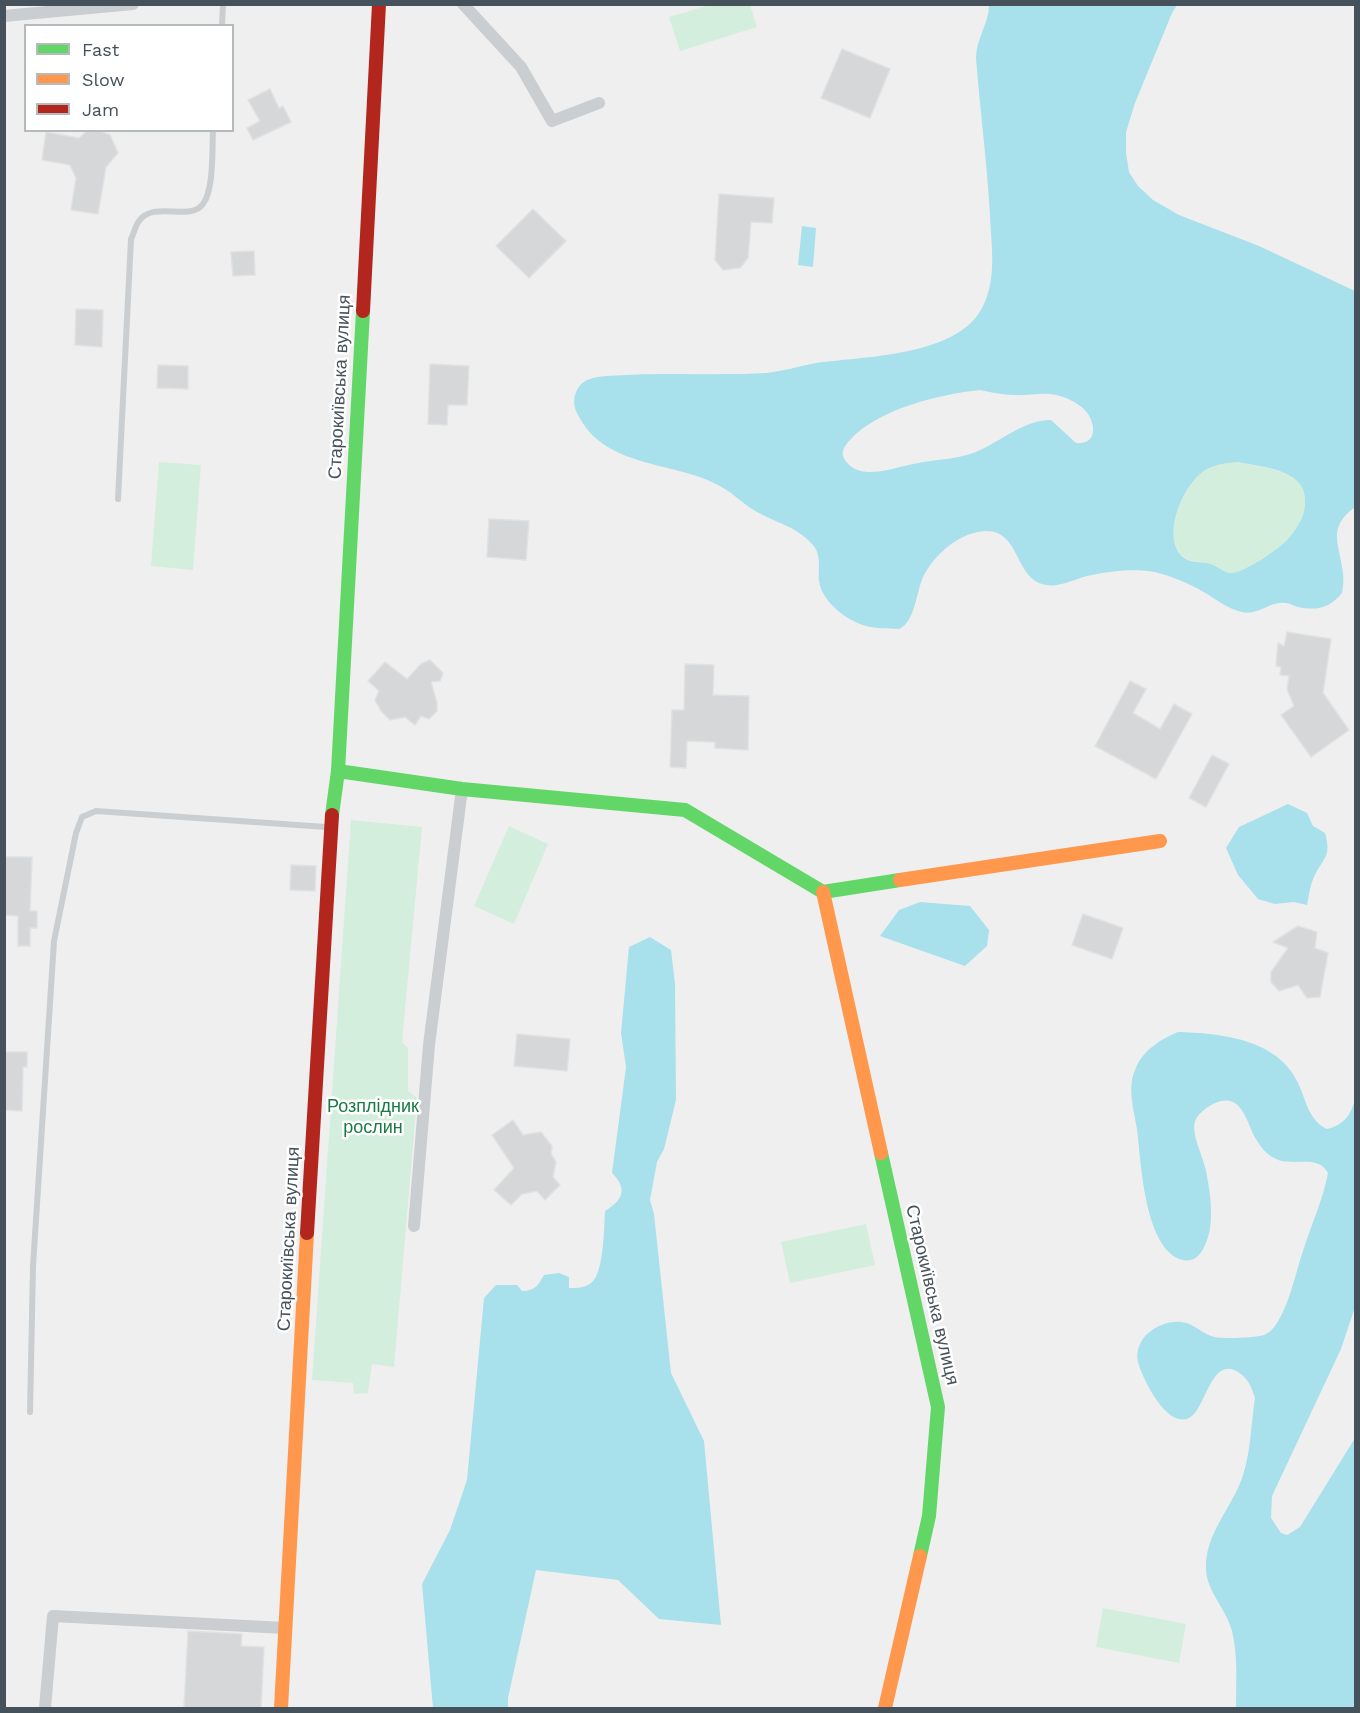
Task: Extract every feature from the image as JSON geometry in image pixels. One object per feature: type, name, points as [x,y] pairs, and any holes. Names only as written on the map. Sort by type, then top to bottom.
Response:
[{"type":"street","points":[[4,16],[133,4]]},
{"type":"street","name":"Старокиївська вулиця","points":[[281,1708],[330,827],[338,771],[379,4]]},
{"type":"street","points":[[462,4],[521,67],[552,122],[599,103]]},
{"type":"street","points":[[338,771],[462,789],[685,810],[824,892],[1160,841]]},
{"type":"street","points":[[414,1226],[429,1045],[462,789]]},
{"type":"street","name":"Старокиївська вулиця","points":[[824,892],[938,1407],[929,1516],[885,1708]]},
{"type":"street","points":[[45,1708],[53,1616],[285,1628]]},
{"type":"lane","points":[[222,24],[224,4]]},
{"type":"lane","points":[[118,499],[131,239],[139,221],[150,212],[192,211],[202,206],[208,193],[213,132]]},
{"type":"lane","points":[[30,1412],[33,1266],[54,941],[76,833],[82,817],[96,811],[330,827]]},
{"type":"green space","points":[[710,5],[750,5],[757,27],[680,51],[669,17]]},
{"type":"green space","points":[[159,462],[201,465],[193,570],[151,566]]},
{"type":"green space","points":[[1238,462],[1269,468],[1289,475],[1302,488],[1305,504],[1298,525],[1283,543],[1252,565],[1230,573],[1183,556],[1174,536],[1178,510],[1191,485],[1207,469]]},
{"type":"green space","name":"Розплідник рослин","points":[[351,820],[422,827],[402,1042],[408,1048],[408,1091],[417,1098],[394,1367],[372,1364],[368,1393],[354,1394],[353,1383],[312,1380]]},
{"type":"green space","points":[[509,826],[548,844],[514,924],[474,906]]},
{"type":"green space","points":[[866,1224],[875,1265],[790,1283],[781,1242]]},
{"type":"green space","points":[[1103,1608],[1186,1624],[1179,1663],[1096,1647]]},
{"type":"water","points":[[989,5],[1177,5],[1135,103],[1126,132],[1129,172],[1138,186],[1153,200],[1179,215],[1259,246],[1355,291],[1355,507],[1340,522],[1337,537],[1343,588],[1342,593],[1328,605],[1311,609],[1280,603],[1253,612],[1242,612],[1226,606],[1185,583],[1147,571],[1112,571],[1057,585],[1045,585],[1031,577],[1014,550],[1001,535],[991,531],[969,534],[953,543],[939,555],[923,577],[909,620],[899,629],[866,626],[843,615],[825,596],[819,581],[817,552],[800,533],[755,511],[712,482],[626,456],[607,446],[590,433],[577,413],[574,404],[577,390],[587,380],[596,377],[638,374],[767,373],[816,363],[910,351],[955,335],[972,321],[984,304],[992,271],[989,195],[976,58]],"holes":[[[980,390],[1009,395],[1049,394],[1068,399],[1079,405],[1091,419],[1093,425],[1091,438],[1082,443],[1076,443],[1051,420],[1041,421],[1022,427],[976,452],[961,457],[869,472],[858,470],[847,463],[843,450],[848,442],[876,420],[929,399]],[[1238,462],[1269,468],[1289,475],[1302,488],[1305,504],[1298,525],[1283,543],[1252,565],[1230,573],[1183,557],[1176,548],[1174,523],[1183,497],[1198,476],[1215,466]]]},
{"type":"water","points":[[802,226],[816,228],[813,267],[798,265]]},
{"type":"water","points":[[1288,804],[1307,813],[1313,826],[1325,833],[1327,841],[1326,857],[1313,880],[1307,905],[1294,902],[1275,904],[1258,899],[1238,875],[1226,848],[1239,827]]},
{"type":"water","points":[[920,902],[970,906],[989,930],[987,946],[965,966],[880,936],[899,910]]},
{"type":"water","points":[[650,937],[671,950],[675,984],[676,1100],[664,1149],[657,1162],[650,1200],[654,1214],[671,1373],[704,1441],[721,1625],[659,1619],[618,1580],[536,1570],[508,1698],[508,1708],[433,1708],[422,1584],[450,1530],[467,1480],[484,1298],[496,1285],[517,1285],[522,1291],[530,1290],[538,1285],[544,1275],[559,1273],[569,1277],[569,1288],[578,1288],[591,1283],[599,1270],[605,1211],[616,1203],[622,1189],[612,1173],[626,1067],[621,1033],[629,947]]},
{"type":"water","points":[[1178,1032],[1212,1034],[1246,1041],[1277,1057],[1289,1068],[1316,1121],[1327,1129],[1338,1125],[1346,1118],[1355,1099],[1355,1307],[1341,1349],[1272,1496],[1271,1518],[1281,1533],[1287,1535],[1300,1527],[1355,1438],[1355,1708],[1236,1708],[1234,1640],[1229,1623],[1209,1584],[1206,1568],[1210,1543],[1246,1466],[1255,1398],[1249,1384],[1241,1374],[1229,1369],[1222,1371],[1216,1376],[1197,1410],[1192,1416],[1183,1420],[1174,1417],[1158,1402],[1138,1362],[1140,1345],[1144,1338],[1156,1327],[1164,1324],[1186,1323],[1210,1336],[1219,1338],[1259,1336],[1271,1330],[1278,1322],[1289,1298],[1328,1173],[1324,1167],[1311,1162],[1288,1162],[1272,1157],[1259,1144],[1238,1105],[1231,1101],[1213,1104],[1199,1115],[1194,1124],[1209,1191],[1211,1223],[1209,1233],[1202,1251],[1194,1259],[1183,1260],[1170,1253],[1160,1240],[1152,1223],[1147,1203],[1132,1099],[1132,1084],[1142,1057],[1158,1043]]},
{"type":"building","points":[[842,49],[890,69],[870,118],[821,98]]},
{"type":"building","points":[[270,89],[279,108],[283,106],[291,122],[253,140],[247,128],[260,121],[248,100]]},
{"type":"building","points":[[46,132],[79,138],[86,132],[102,132],[110,135],[118,153],[106,167],[98,214],[71,210],[76,178],[70,165],[42,160]]},
{"type":"building","points":[[719,194],[774,198],[772,223],[751,222],[748,258],[740,268],[723,270],[715,260]]},
{"type":"building","points":[[533,209],[566,241],[529,278],[496,246]]},
{"type":"building","points":[[254,251],[255,275],[233,276],[231,252]]},
{"type":"building","points":[[76,309],[103,310],[102,347],[75,345]]},
{"type":"building","points":[[430,364],[469,366],[467,405],[448,405],[447,425],[428,424]]},
{"type":"building","points":[[158,365],[188,366],[188,389],[157,388]]},
{"type":"building","points":[[489,519],[529,521],[526,560],[487,557]]},
{"type":"building","points":[[1287,632],[1331,639],[1323,693],[1349,730],[1311,757],[1281,715],[1294,706],[1287,689],[1289,676],[1280,675],[1281,667],[1276,666],[1278,643],[1284,646]]},
{"type":"building","points":[[430,660],[443,673],[440,681],[431,682],[437,711],[429,719],[421,716],[415,725],[405,717],[390,720],[375,700],[379,691],[368,681],[385,662],[407,679],[421,664]]},
{"type":"building","points":[[685,664],[714,665],[713,695],[749,696],[748,750],[715,748],[715,742],[687,741],[686,768],[670,767],[672,710],[684,710]]},
{"type":"building","points":[[1130,681],[1146,689],[1133,713],[1160,729],[1174,704],[1192,714],[1156,779],[1095,746]]},
{"type":"building","points":[[1212,755],[1229,764],[1206,807],[1189,798]]},
{"type":"building","points":[[4,857],[32,857],[30,911],[37,911],[37,928],[30,928],[30,946],[18,946],[18,916],[4,915]]},
{"type":"building","points":[[291,865],[316,866],[315,891],[290,890]]},
{"type":"building","points":[[1083,914],[1123,928],[1112,959],[1072,945]]},
{"type":"building","points":[[1298,926],[1317,932],[1315,948],[1328,953],[1320,997],[1307,998],[1298,985],[1279,991],[1271,982],[1271,972],[1288,948],[1273,942]]},
{"type":"building","points":[[517,1034],[570,1039],[567,1071],[514,1066]]},
{"type":"building","points":[[4,1052],[27,1052],[27,1067],[23,1067],[22,1111],[4,1110]]},
{"type":"building","points":[[513,1120],[523,1135],[541,1132],[552,1146],[551,1154],[556,1162],[553,1177],[560,1185],[545,1200],[537,1191],[522,1194],[511,1205],[494,1190],[514,1168],[492,1135]]},
{"type":"building","points":[[188,1631],[242,1634],[241,1646],[264,1647],[261,1708],[184,1708]]},
{"type":"traffic: fast","points":[[332,815],[338,771],[363,311]]},
{"type":"traffic: fast","points":[[338,771],[462,789],[685,810],[823,892],[900,880]]},
{"type":"traffic: fast","points":[[881,1153],[938,1407],[929,1516],[920,1556]]},
{"type":"traffic: slow","points":[[900,880],[1160,841]]},
{"type":"traffic: slow","points":[[823,892],[881,1153]]},
{"type":"traffic: slow","points":[[281,1708],[307,1233]]},
{"type":"traffic: slow","points":[[885,1708],[920,1556]]},
{"type":"traffic: jam","points":[[363,311],[379,4]]},
{"type":"traffic: jam","points":[[307,1233],[332,815]]}]
